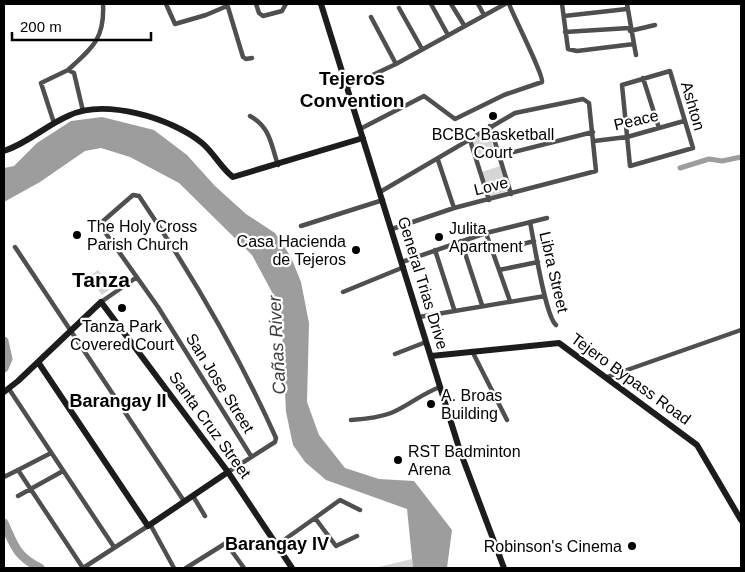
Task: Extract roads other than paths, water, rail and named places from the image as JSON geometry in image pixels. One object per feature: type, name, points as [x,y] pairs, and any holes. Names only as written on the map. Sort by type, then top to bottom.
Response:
[{"type":"main road","name":"General Trias Drive","points":[[320,4],[460,451],[504,568]]},
{"type":"main road","points":[[4,150],[29,141],[54,123],[70,115],[92,109],[152,118],[180,128],[216,156],[233,177],[363,138]]},
{"type":"main road","points":[[6,390],[101,302]]},
{"type":"main road","name":"Santa Cruz Street","points":[[101,302],[228,472],[292,568]]},
{"type":"main road","name":"Tejero Bypass Road","points":[[431,356],[559,343],[697,445],[741,520]]},
{"type":"main road","points":[[38,362],[149,525],[228,472]]},
{"type":"street","points":[[54,123],[41,83],[68,70],[92,48],[101,34],[103,4]]},
{"type":"street","points":[[166,4],[175,24],[206,15],[227,5],[243,57],[246,59],[252,58]]},
{"type":"street","points":[[256,4],[259,13],[263,16],[282,11],[286,4]]},
{"type":"street","points":[[431,4],[448,35]]},
{"type":"street","points":[[451,4],[464,26]]},
{"type":"street","points":[[478,4],[484,15]]},
{"type":"street","points":[[347,87],[396,64],[507,4],[541,73],[542,82],[504,95],[455,119],[424,96],[360,129]]},
{"type":"street","points":[[562,4],[568,48],[577,52],[634,44]]},
{"type":"street","points":[[564,16],[627,6],[629,29],[636,55]]},
{"type":"street","points":[[400,8],[422,49]]},
{"type":"street","points":[[371,16],[396,64]]},
{"type":"street","points":[[565,32],[629,29],[655,25]]},
{"type":"street","points":[[68,70],[74,73],[83,111]]},
{"type":"street","name":"Ashton","points":[[627,137],[630,166],[692,148],[670,71],[643,78]]},
{"type":"street","points":[[627,137],[622,86],[643,78],[659,128]]},
{"type":"street","points":[[380,192],[438,160],[490,126],[528,109],[583,99],[589,103],[594,141]]},
{"type":"street","points":[[250,116],[261,122],[265,128],[278,165]]},
{"type":"street","name":"Peace","points":[[594,141],[627,137],[684,121]]},
{"type":"street","points":[[490,126],[511,194]]},
{"type":"street","points":[[498,156],[593,132]]},
{"type":"street","points":[[470,140],[489,200]]},
{"type":"street","name":"Love","points":[[392,229],[454,208],[596,172],[594,141]]},
{"type":"street","points":[[438,160],[454,208]]},
{"type":"street","name":"San Jose Street","points":[[133,196],[139,196],[180,256],[234,349],[276,440],[251,456],[137,277],[101,224],[133,196]]},
{"type":"street","points":[[301,226],[382,200]]},
{"type":"street","points":[[343,292],[435,250],[486,233],[547,218]]},
{"type":"street","name":"Libra Street","points":[[530,222],[545,296],[552,322],[556,325]]},
{"type":"street","points":[[486,233],[510,301]]},
{"type":"street","points":[[461,241],[482,305]]},
{"type":"street","points":[[492,252],[534,241]]},
{"type":"street","points":[[15,247],[184,502]]},
{"type":"street","points":[[435,250],[454,309]]},
{"type":"street","points":[[499,270],[538,262]]},
{"type":"street","points":[[101,302],[137,277]]},
{"type":"street","points":[[419,317],[454,309],[545,296]]},
{"type":"street","points":[[607,377],[741,330]]},
{"type":"street","points":[[395,354],[426,342]]},
{"type":"street","points":[[472,351],[507,420]]},
{"type":"street","points":[[352,420],[372,419],[391,413],[422,394],[440,388]]},
{"type":"street","points":[[6,390],[63,470],[114,547]]},
{"type":"street","points":[[4,477],[51,453]]},
{"type":"street","points":[[228,472],[251,456]]},
{"type":"street","points":[[18,470],[83,568],[149,525],[174,568]]},
{"type":"street","points":[[18,496],[63,470]]},
{"type":"street","points":[[193,496],[204,516]]},
{"type":"street","points":[[277,545],[340,500],[360,510]]},
{"type":"street","points":[[315,518],[336,546],[357,536]]},
{"type":"street","points":[[186,568],[226,543],[244,568]]},
{"type":"street","points":[[197,562],[201,568]]},
{"type":"waterway","points":[[680,168],[709,159],[722,161],[741,157]]},
{"type":"waterway","points":[[4,341],[8,359],[4,368]]},
{"type":"waterway","points":[[4,523],[13,544],[26,559],[40,568]]},
{"type":"place","name":"BCBC Basketball Court","points":[[493,116]]},
{"type":"place","name":"The Holy Cross Parish Church","points":[[77,235]]},
{"type":"place","name":"Julita Apartment","points":[[439,237]]},
{"type":"place","name":"Casa Hacienda de Tejeros","points":[[356,250]]},
{"type":"place","name":"Tanza Park Covered Court","points":[[122,308]]},
{"type":"place","name":"A. Broas Building","points":[[431,404]]},
{"type":"place","name":"RST Badminton Arena","points":[[398,460]]},
{"type":"place","name":"Robinson's Cinema","points":[[632,546]]},
{"type":"district","name":"Tejeros Convention","points":[[352,89]]},
{"type":"district","name":"Tanza","points":[[101,279]]},
{"type":"district","name":"Barangay II","points":[[118,401]]},
{"type":"district","name":"Barangay IV","points":[[277,544]]},
{"type":"water label","name":"Cañas River","points":[[277,345]]}]
